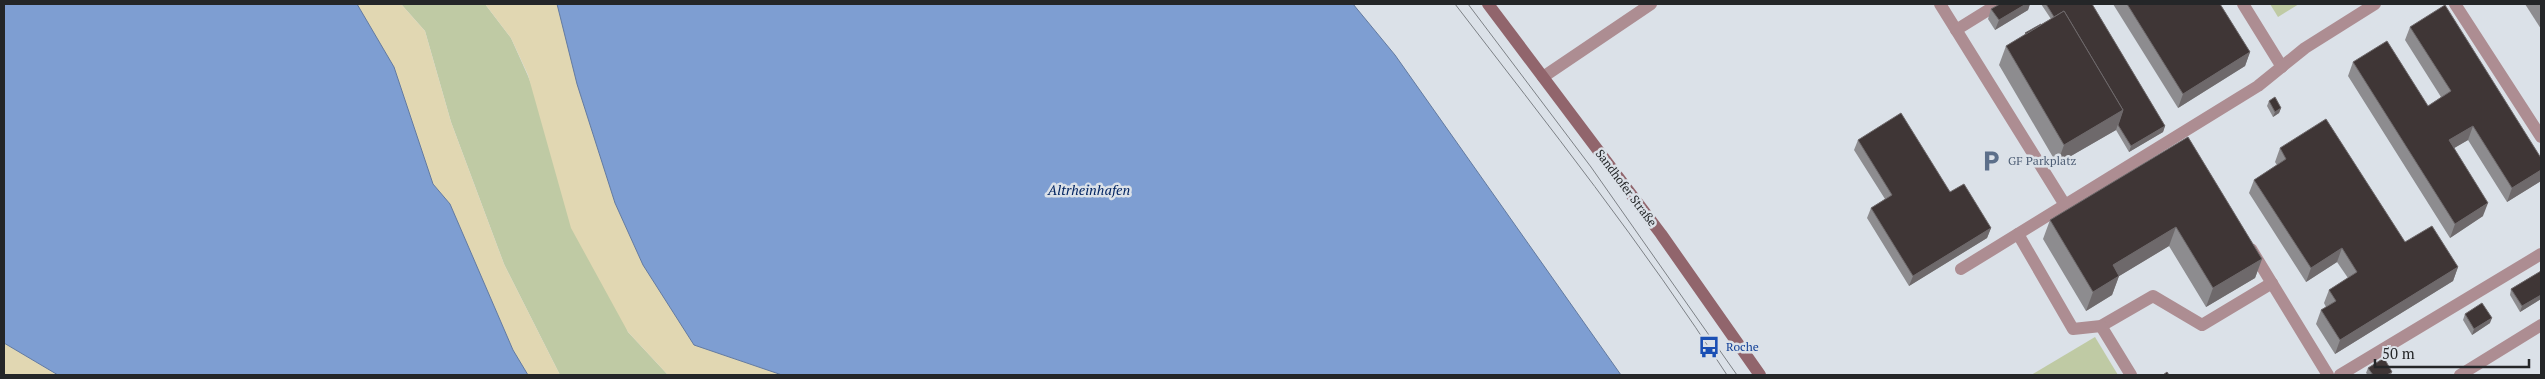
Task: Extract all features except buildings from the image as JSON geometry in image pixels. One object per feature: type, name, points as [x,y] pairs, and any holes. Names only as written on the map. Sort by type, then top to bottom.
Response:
[{"type":"street","name":"Sandhofer Straße","points":[[1488,4],[1661,234],[1760,375]]},
{"type":"lane","points":[[1543,77],[1652,4]]},
{"type":"lane","points":[[1940,4],[2065,205]]},
{"type":"lane","points":[[1956,30],[1998,4]]},
{"type":"lane","points":[[2243,4],[2282,67]]},
{"type":"lane","points":[[1961,269],[2065,205],[2184,138],[2258,86],[2305,48],[2375,4]]},
{"type":"lane","points":[[2455,4],[2541,137]]},
{"type":"lane","points":[[2018,234],[2073,329],[2101,326],[2153,296],[2202,325],[2272,283]]},
{"type":"lane","points":[[2247,242],[2328,375]]},
{"type":"lane","points":[[2340,375],[2541,254]]},
{"type":"lane","points":[[2460,375],[2541,325]]},
{"type":"lane","points":[[2101,326],[2131,375]]},
{"type":"green space","points":[[401,4],[485,4],[511,38],[528,76],[628,332],[668,375],[560,375],[504,264],[451,122],[425,31]]},
{"type":"green space","points":[[2270,4],[2299,4],[2278,17]]},
{"type":"green space","points":[[2095,337],[2118,375],[2031,375]]},
{"type":"sand","points":[[357,4],[401,4],[425,31],[451,122],[504,264],[560,375],[528,375],[513,350],[450,204],[433,184],[394,67]]},
{"type":"sand","points":[[485,4],[557,4],[577,84],[615,203],[643,265],[694,345],[782,375],[668,375],[628,332],[571,228],[528,75],[511,38]]},
{"type":"sand","points":[[4,343],[57,375],[4,375]]},
{"type":"water","points":[[4,4],[357,4],[394,67],[433,184],[450,204],[513,350],[528,375],[58,375],[4,343]]},
{"type":"water","name":"Altrheinhafen","points":[[557,4],[1353,4],[1395,55],[1621,375],[782,375],[694,345],[643,265],[615,203],[577,84]]},
{"type":"tram line","points":[[1455,4],[1629,233],[1727,375]]},
{"type":"tram line","points":[[1468,4],[1591,167],[1737,375]]},
{"type":"place","name":"GF Parkplatz","points":[[1991,161]]},
{"type":"place","name":"Roche","points":[[1709,347]]}]
